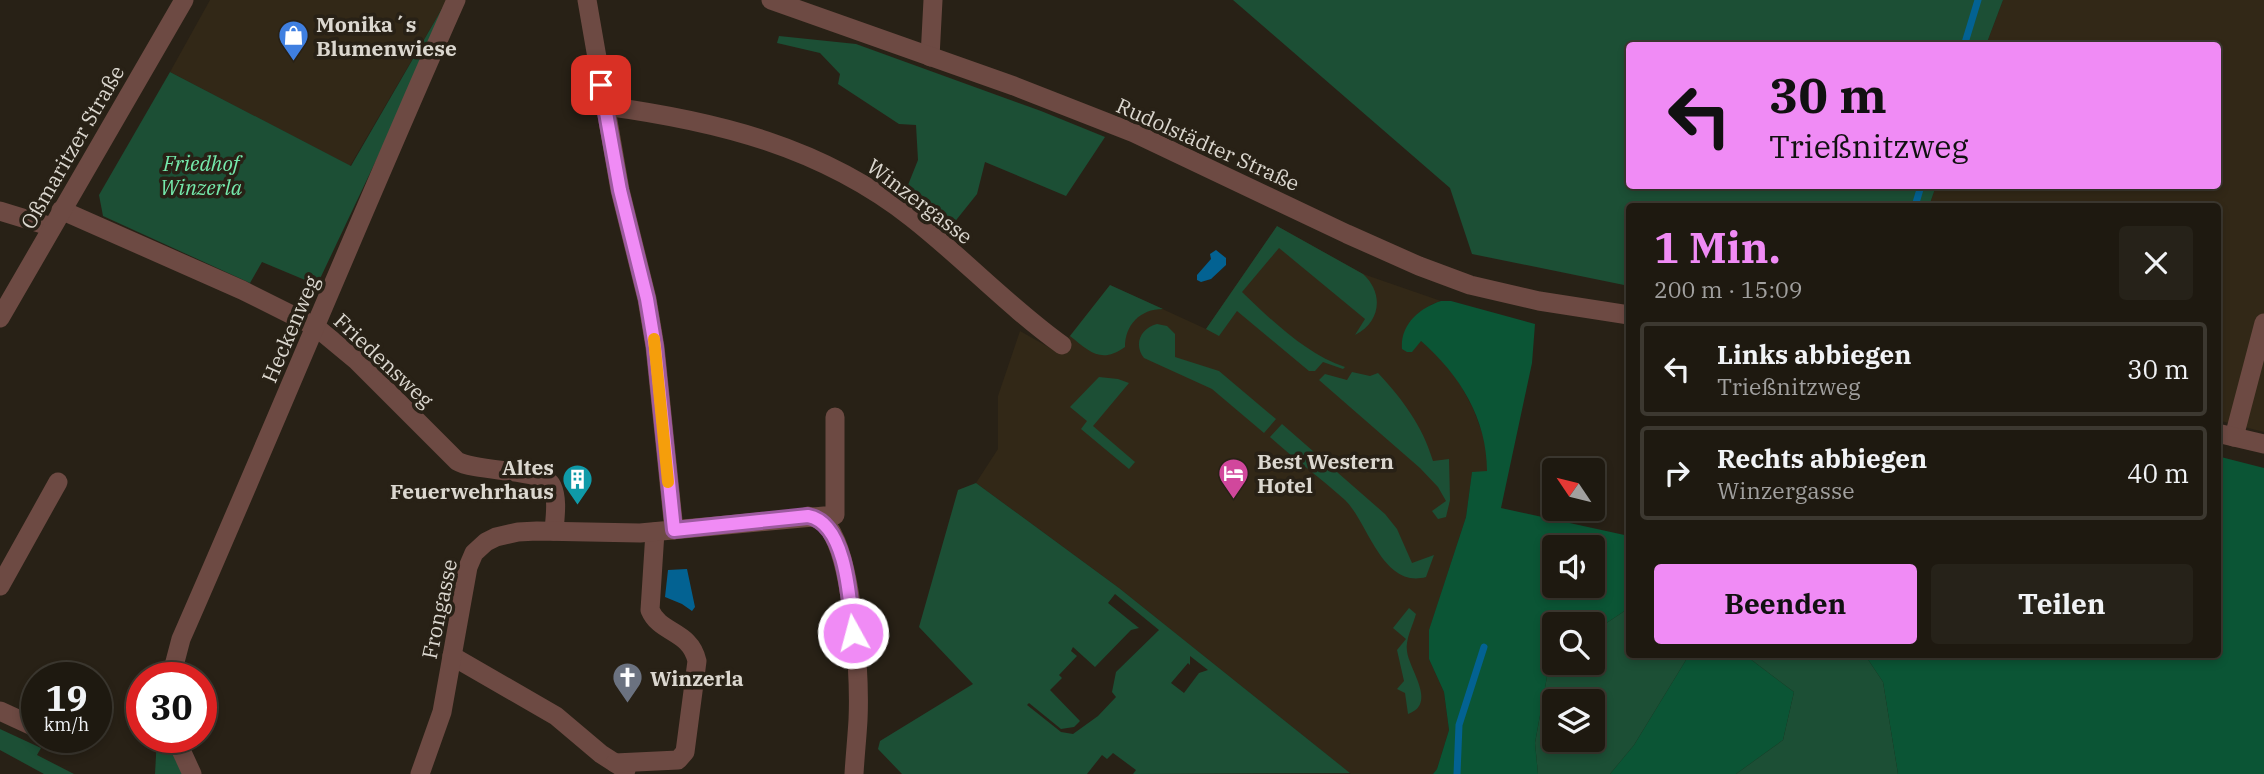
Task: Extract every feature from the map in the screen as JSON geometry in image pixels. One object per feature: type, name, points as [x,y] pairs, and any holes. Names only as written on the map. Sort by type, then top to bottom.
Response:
[{"type":"street","name":"Oßmaritzer Straße","points":[[0,318],[184,0]]},
{"type":"street","name":"Heckenweg","points":[[175,662],[181,639],[456,0]]},
{"type":"street","points":[[587,0],[620,190],[647,299],[655,347],[664,531],[650,610],[659,622],[689,642],[694,648],[697,661],[685,752],[678,760],[615,763]]},
{"type":"street","name":"Rudolstädter Straße","points":[[771,0],[1014,86],[1134,133],[1359,239],[1457,280],[1508,295],[1626,314]]},
{"type":"street","points":[[930,57],[933,0]]},
{"type":"street","name":"Winzergasse","points":[[606,106],[718,126],[795,149],[828,164],[913,219],[1062,345]]},
{"type":"street","name":"Friedensweg","points":[[61,210],[242,290],[316,327],[360,364],[457,461],[474,468],[532,475],[548,480],[555,500],[554,531]]},
{"type":"street","points":[[0,211],[52,227]]},
{"type":"street","points":[[2264,323],[2226,435],[2264,444]]},
{"type":"street","name":"Frongasse","points":[[419,774],[442,712],[468,567],[474,553],[482,545],[496,537],[519,532],[664,531],[835,514],[835,417]]},
{"type":"street","points":[[0,586],[58,482]]},
{"type":"street","points":[[808,516],[821,520],[832,533],[839,549],[847,586],[858,678],[854,774]]},
{"type":"street","points":[[452,656],[550,712],[615,763],[634,774]]},
{"type":"street","points":[[0,711],[21,721]]},
{"type":"street","points":[[182,753],[192,774]]},
{"type":"shaded area","points":[[210,0],[447,0],[350,166],[170,72]]},
{"type":"shaded area","points":[[2003,0],[2264,0],[2264,432],[2221,421],[2221,203],[1930,203],[1935,189],[2221,189],[2221,42],[1987,42]]},
{"type":"shaded area","name":"Best Western Hotel","points":[[1277,226],[1363,274],[1441,301],[1430,305],[1421,341],[1441,358],[1455,375],[1473,408],[1487,446],[1487,472],[1472,473],[1466,517],[1429,631],[1429,659],[1444,692],[1449,730],[1433,774],[1351,774],[1119,588],[976,483],[998,449],[998,396],[1020,331],[1057,352],[1110,285],[1206,329]]},
{"type":"green space","name":"Friedhof Winzerla","points":[[447,0],[452,0],[317,285],[262,262],[250,283],[103,216],[99,195],[170,72],[351,166]]},
{"type":"green space","points":[[1233,0],[2003,0],[1987,42],[1626,42],[1626,189],[1935,189],[1930,203],[1626,203],[1626,285],[1472,254],[1450,188]]},
{"type":"green space","points":[[779,36],[856,44],[1105,137],[1066,196],[985,162],[977,194],[949,229],[904,195],[918,160],[916,125],[899,124],[838,84],[840,74],[820,53],[777,43]]},
{"type":"green space","points":[[1277,226],[1363,274],[1374,290],[1377,307],[1374,315],[1370,323],[1355,335],[1365,319],[1279,248],[1242,292],[1303,345],[1345,367],[1343,369],[1323,362],[1315,371],[1309,371],[1237,311],[1219,336],[1206,329]]},
{"type":"green space","points":[[1110,285],[1163,309],[1141,315],[1131,325],[1125,347],[1109,355],[1102,355],[1090,351],[1070,336]]},
{"type":"green space","points":[[1441,301],[1451,301],[1535,324],[1532,363],[1501,508],[1542,517],[1542,522],[1565,522],[1626,535],[1626,610],[1605,624],[1605,612],[1542,612],[1542,675],[1547,675],[1545,689],[1542,689],[1535,743],[1538,774],[1433,774],[1449,730],[1444,692],[1429,659],[1429,630],[1466,517],[1472,472],[1487,471],[1482,434],[1469,399],[1459,383],[1421,341],[1412,352],[1402,349],[1404,332],[1418,313]]},
{"type":"green space","points":[[1157,324],[1167,326],[1175,334],[1175,357],[1219,371],[1276,419],[1264,433],[1212,389],[1144,358],[1139,347],[1140,337],[1147,329]]},
{"type":"green space","points":[[1352,372],[1370,376],[1378,373],[1411,414],[1433,461],[1449,459],[1450,500],[1446,517],[1438,519],[1432,511],[1446,501],[1438,487],[1319,380],[1325,374],[1347,380]]},
{"type":"green space","points":[[1099,377],[1129,383],[1093,426],[1135,462],[1129,469],[1081,429],[1087,421],[1070,407]]},
{"type":"green space","points":[[1282,424],[1385,514],[1397,529],[1412,563],[1434,555],[1426,577],[1411,578],[1398,573],[1387,564],[1345,500],[1270,437]]},
{"type":"green space","points":[[2221,457],[2264,468],[2264,774],[1898,774],[1883,682],[1867,658],[2221,658]]},
{"type":"green space","points":[[976,483],[1119,588],[1350,773],[1133,774],[1136,770],[1113,753],[1107,759],[1102,755],[1087,774],[902,774],[878,749],[880,741],[973,684],[919,627],[958,490]],"holes":[[[1115,594],[1159,630],[1116,672],[1112,692],[1116,697],[1098,716],[1073,734],[1061,732],[1027,705],[1029,703],[1061,729],[1074,727],[1080,721],[1050,690],[1062,678],[1059,675],[1077,656],[1071,651],[1073,647],[1095,667],[1131,630],[1139,628],[1108,603]],[[1190,656],[1208,670],[1199,673],[1184,693],[1171,683],[1188,663],[1190,665]]]},
{"type":"green space","points":[[1409,608],[1416,614],[1408,637],[1407,651],[1420,686],[1421,703],[1408,714],[1405,693],[1397,689],[1404,681],[1397,650],[1406,639],[1393,628]]},
{"type":"green space","points":[[1626,610],[1626,658],[1687,658],[1634,745],[1610,774],[1538,774],[1535,743],[1542,704],[1542,752],[1605,752],[1605,689],[1545,689],[1547,675],[1605,675],[1605,624]]},
{"type":"green space","points":[[1687,658],[1749,658],[1794,692],[1783,740],[1736,774],[1610,774],[1634,745]]},
{"type":"green space","points":[[1749,658],[1867,658],[1883,682],[1898,774],[1736,774],[1783,740],[1794,692]]},
{"type":"green space","points":[[0,729],[21,739],[21,753],[38,753],[37,755],[74,774],[44,774],[0,750]]},
{"type":"green space","points":[[156,753],[176,753],[186,774],[155,774]]},
{"type":"water","points":[[1216,250],[1226,258],[1226,265],[1211,279],[1201,282],[1197,280],[1197,275],[1211,259],[1210,254]]},
{"type":"water","points":[[687,569],[695,607],[692,611],[665,597],[668,570]]},
{"type":"waterway","points":[[1965,42],[1978,0]]},
{"type":"waterway","points":[[1916,203],[1920,189]]},
{"type":"waterway","points":[[1457,774],[1459,725],[1484,647]]},
{"type":"slow traffic","points":[[654,339],[668,482]]},
{"type":"place","name":"Monika´s Blumenwiese","points":[[293,63]]},
{"type":"place","name":"Best Western Hotel","points":[[1234,500]]},
{"type":"place","name":"Altes Feuerwehrhaus","points":[[577,506]]},
{"type":"place","name":"Winzerla","points":[[627,705]]},
{"type":"route","points":[[601,85],[627,225],[647,299],[655,347],[674,530],[808,516],[821,520],[832,533],[839,549],[853,633]]}]
